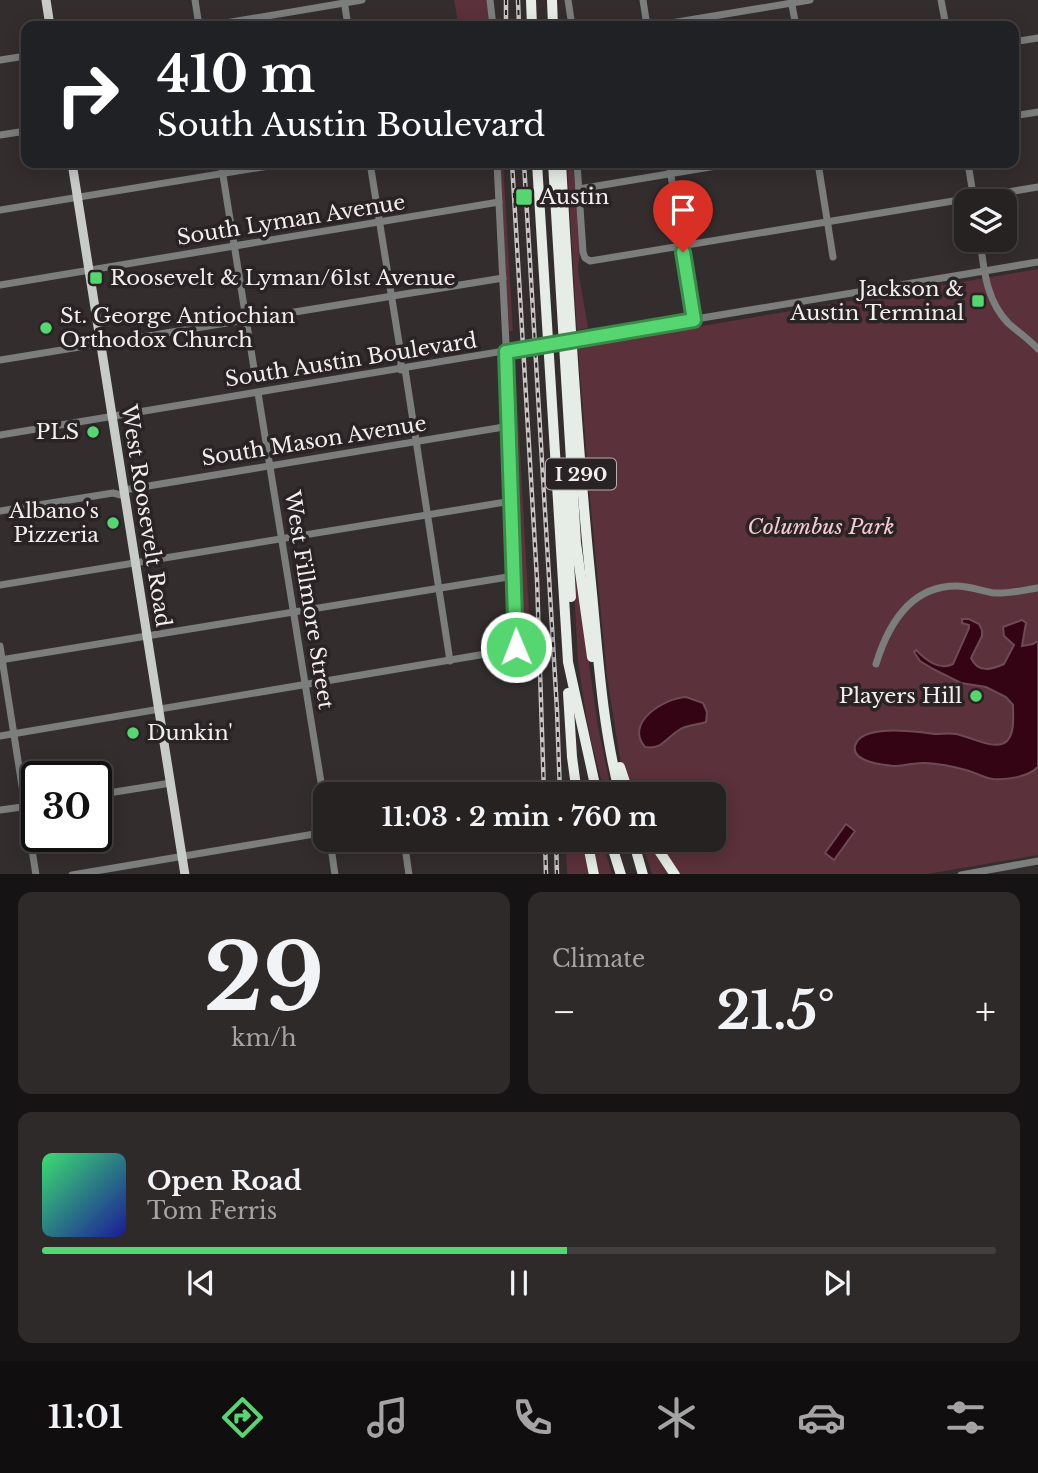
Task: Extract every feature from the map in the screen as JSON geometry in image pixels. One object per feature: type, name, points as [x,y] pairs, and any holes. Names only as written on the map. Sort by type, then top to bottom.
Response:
[{"type":"highway","points":[[531,0],[532,21]]},
{"type":"highway","points":[[552,0],[553,21]]},
{"type":"highway","name":"I 290","points":[[537,168],[568,662],[594,782]]},
{"type":"highway","points":[[547,168],[576,544],[601,725],[607,757],[617,782]]},
{"type":"highway","points":[[553,168],[575,664],[574,695]]},
{"type":"highway","name":"I 290","points":[[561,168],[582,483],[597,644],[617,782]]},
{"type":"highway","points":[[568,662],[575,782]]},
{"type":"highway","points":[[611,751],[625,782]]},
{"type":"highway","points":[[589,852],[594,874]]},
{"type":"highway","points":[[614,852],[621,874]]},
{"type":"highway","points":[[637,852],[643,874]]},
{"type":"highway","points":[[660,852],[675,874]]},
{"type":"main road","points":[[46,0],[49,21]]},
{"type":"main road","name":"West Roosevelt Road","points":[[73,168],[185,874]]},
{"type":"street","points":[[195,0],[198,21]]},
{"type":"street","points":[[235,21],[362,0]]},
{"type":"street","points":[[490,0],[492,21]]},
{"type":"street","points":[[568,0],[571,21]]},
{"type":"street","points":[[643,0],[646,21]]},
{"type":"street","points":[[681,21],[810,0]]},
{"type":"street","points":[[941,0],[945,21]]},
{"type":"street","points":[[344,1],[347,21]]},
{"type":"street","points":[[792,1],[795,21]]},
{"type":"street","points":[[1019,41],[1038,38]]},
{"type":"street","points":[[0,60],[21,57]]},
{"type":"street","points":[[1019,115],[1038,112]]},
{"type":"street","points":[[0,135],[21,132]]},
{"type":"street","points":[[222,168],[256,381]]},
{"type":"street","points":[[0,210],[255,168]]},
{"type":"street","points":[[371,168],[450,661]]},
{"type":"street","points":[[0,736],[515,649],[517,643],[510,352],[497,168]]},
{"type":"street","points":[[577,168],[583,252],[587,260],[597,261],[954,202]]},
{"type":"street","points":[[670,168],[694,320]]},
{"type":"street","points":[[579,189],[702,168]]},
{"type":"street","points":[[819,168],[833,257]]},
{"type":"street","points":[[969,168],[972,189]]},
{"type":"street","points":[[1017,191],[1038,187]]},
{"type":"street","name":"South Lyman Avenue","points":[[0,285],[499,202]]},
{"type":"street","points":[[982,252],[990,295],[997,309],[1007,322],[1038,348]]},
{"type":"street","name":"South Austin Boulevard","points":[[0,435],[1038,262]]},
{"type":"street","points":[[0,360],[503,278]]},
{"type":"street","name":"West Fillmore Street","points":[[258,393],[321,782]]},
{"type":"street","name":"South Mason Avenue","points":[[0,511],[124,493],[510,426]]},
{"type":"street","points":[[0,585],[512,501]]},
{"type":"street","points":[[1,660],[514,576]]},
{"type":"street","points":[[876,664],[887,632],[900,612],[931,591],[954,586],[1001,593],[1038,588]]},
{"type":"street","points":[[0,646],[21,776]]},
{"type":"street","points":[[112,792],[171,783]]},
{"type":"street","points":[[0,810],[21,807]]},
{"type":"street","points":[[72,874],[313,834]]},
{"type":"street","points":[[33,852],[36,874]]},
{"type":"street","points":[[332,852],[335,874]]},
{"type":"street","points":[[406,852],[409,874]]},
{"type":"street","points":[[961,874],[1004,871],[1038,861]]},
{"type":"green space","points":[[454,0],[489,0],[491,21],[458,21]]},
{"type":"green space","points":[[500,168],[503,168],[513,331],[509,331]]},
{"type":"green space","points":[[567,168],[573,168],[580,251],[578,270],[588,328],[577,330]]},
{"type":"green space","name":"Columbus Park","points":[[1038,269],[1038,855],[927,874],[679,874],[664,852],[726,852],[726,782],[627,782],[620,759],[607,676],[578,347]]},
{"type":"green space","points":[[515,361],[531,650],[521,652],[510,364]]},
{"type":"green space","points":[[573,573],[576,573],[598,727],[609,782],[602,782],[589,732],[578,660]]},
{"type":"green space","points":[[566,852],[584,852],[589,874],[567,874]]},
{"type":"green space","points":[[593,852],[606,852],[612,874],[598,874]]},
{"type":"green space","points":[[645,852],[658,852],[672,874],[652,874]]},
{"type":"shaded area","points":[[962,619],[979,624],[982,630],[982,636],[971,658],[981,668],[990,669],[1004,664],[1014,645],[1004,636],[1003,627],[1022,620],[1026,623],[1022,646],[1038,641],[1038,767],[1017,777],[993,779],[944,765],[922,763],[889,766],[869,762],[858,756],[855,746],[859,739],[878,732],[956,734],[996,745],[1010,738],[1013,705],[1006,697],[986,687],[961,683],[920,661],[914,652],[916,650],[928,661],[938,665],[953,664],[969,628],[969,625],[962,623]]},
{"type":"shaded area","points":[[686,697],[703,703],[707,712],[706,722],[682,728],[656,747],[645,747],[639,729],[649,713],[667,702]]},
{"type":"shaded area","points":[[846,824],[855,831],[834,860],[825,853]]},
{"type":"railway","points":[[506,0],[506,21]]},
{"type":"railway","points":[[518,0],[519,21]]},
{"type":"railway","points":[[512,168],[537,579],[544,782]]},
{"type":"railway","points":[[524,168],[560,782]]},
{"type":"railway","points":[[545,852],[546,874]]},
{"type":"railway","points":[[556,852],[557,874]]},
{"type":"place","name":"Austin","points":[[524,197]]},
{"type":"place","name":"Roosevelt & Lyman/61st Avenue","points":[[96,278]]},
{"type":"place","name":"Jackson & Austin Terminal","points":[[978,301]]},
{"type":"place","name":"St. George Antiochian Orthodox Church","points":[[46,328]]},
{"type":"place","name":"PLS","points":[[93,432]]},
{"type":"place","name":"Albano's Pizzeria","points":[[113,523]]},
{"type":"place","name":"Players Hill","points":[[976,696]]},
{"type":"place","name":"Dunkin'","points":[[133,733]]},
{"type":"route","points":[[516,647],[506,352],[694,320],[683,252]]}]
